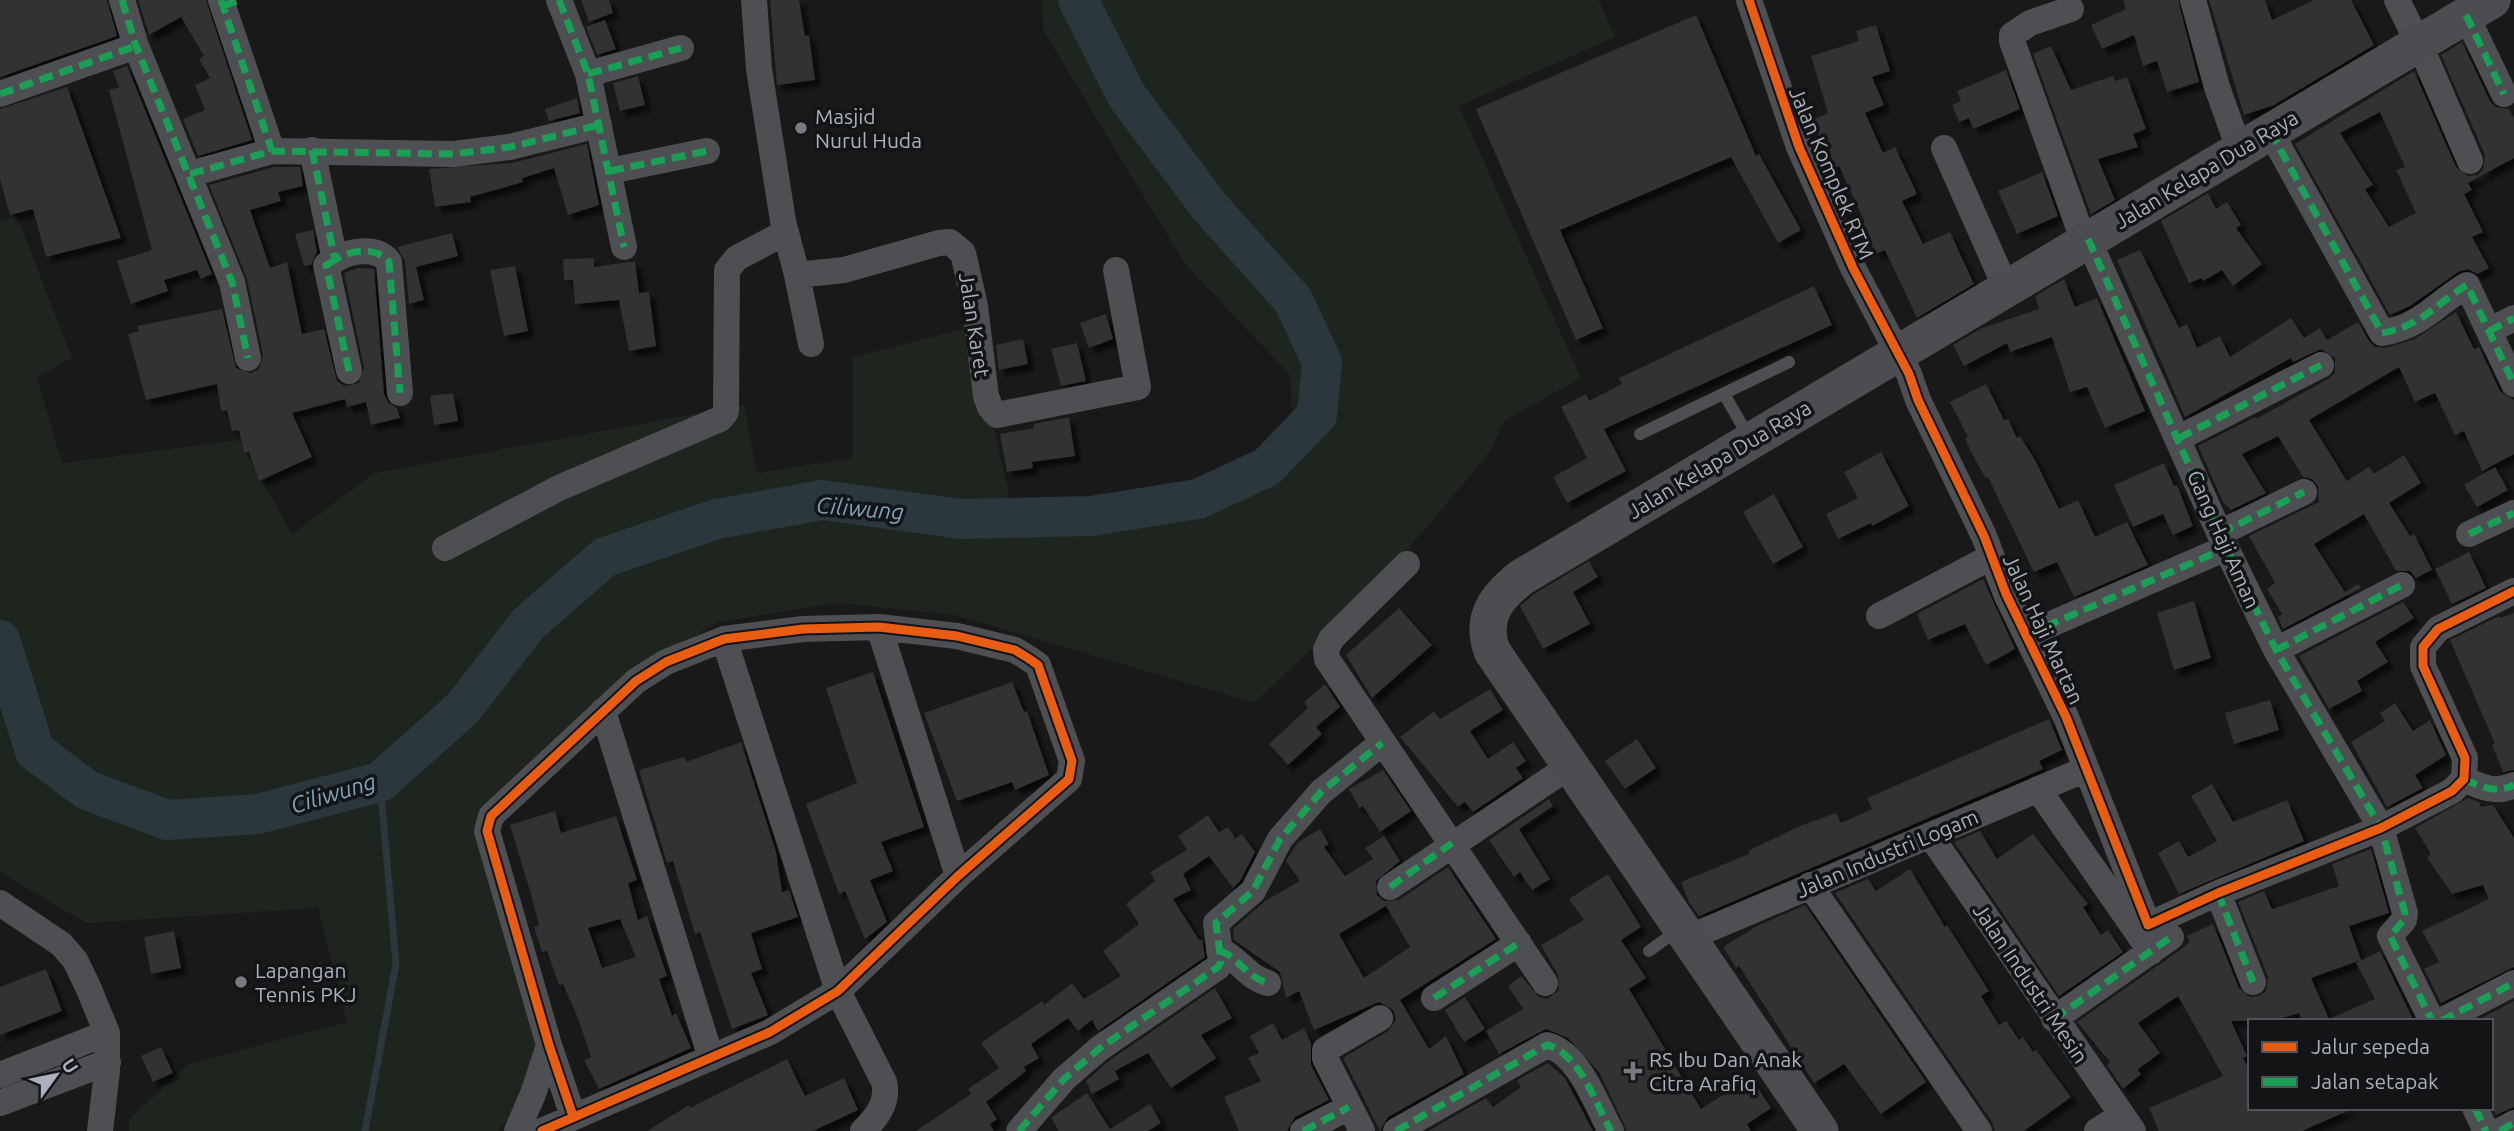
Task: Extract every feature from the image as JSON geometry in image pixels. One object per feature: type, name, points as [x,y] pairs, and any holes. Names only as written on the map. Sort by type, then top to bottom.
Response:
[{"type":"main road","name":"Jalan Kelapa Dua Raya","points":[[1820,1131],[1492,651],[1487,629],[1490,611],[1499,596],[1521,577],[2479,7]]},
{"type":"street","points":[[122,0],[136,46],[232,282],[248,358]]},
{"type":"street","points":[[559,0],[588,74],[624,247]]},
{"type":"street","points":[[754,0],[759,69],[786,232],[811,344]]},
{"type":"street","name":"Jalan Komplek RTM","points":[[1749,0],[1799,147],[1853,268],[1897,353]]},
{"type":"street","points":[[2193,0],[2217,87],[2239,149]]},
{"type":"street","points":[[2397,0],[2419,43],[2470,161]]},
{"type":"street","points":[[228,2],[272,151]]},
{"type":"street","points":[[2479,7],[2504,94]]},
{"type":"street","name":"Gang Haji Aman","points":[[2071,9],[2022,26],[2016,30],[2012,41],[2086,240],[2179,438],[2223,541],[2276,650],[2381,828],[2405,917],[2390,936],[2431,1019]]},
{"type":"street","points":[[0,94],[136,46]]},
{"type":"street","points":[[588,74],[681,48]]},
{"type":"street","points":[[190,174],[272,151],[454,154],[510,147],[599,125]]},
{"type":"street","points":[[2270,131],[2382,332],[2401,329],[2420,320],[2468,285],[2514,384]]},
{"type":"street","points":[[1944,148],[2006,288]]},
{"type":"street","points":[[312,150],[335,260]]},
{"type":"street","points":[[610,171],[707,150]]},
{"type":"street","points":[[445,548],[559,488],[720,419],[726,412],[727,270],[737,258],[786,232]]},
{"type":"street","name":"Jalan Karet","points":[[797,275],[844,270],[939,243],[950,242],[957,246],[963,253],[975,306],[986,396],[997,415],[1138,387],[1116,270]]},
{"type":"street","points":[[349,371],[326,265],[345,253],[377,253],[384,255],[388,262],[400,393]]},
{"type":"street","points":[[2489,331],[2514,318]]},
{"type":"street","name":"Jalan Haji Martan","points":[[1897,353],[2066,717],[2157,938]]},
{"type":"street","points":[[2179,438],[2321,365]]},
{"type":"street","points":[[2026,635],[2223,541],[2304,492]]},
{"type":"street","points":[[2469,534],[2514,513]]},
{"type":"street","points":[[1879,616],[1991,557]]},
{"type":"street","points":[[1407,564],[1331,639],[1326,650],[1331,668],[1545,983]]},
{"type":"street","points":[[2276,650],[2402,586]]},
{"type":"street","points":[[2054,1019],[2218,893],[2381,828],[2452,791],[2464,779],[2465,758],[2423,666],[2423,647],[2438,629],[2514,590]]},
{"type":"street","points":[[879,626],[958,876]]},
{"type":"street","points":[[542,1131],[770,1032],[838,992],[958,876],[1069,779],[1072,761],[1038,665],[1015,650],[957,636],[879,626],[803,629],[724,639],[666,662],[636,681],[491,816],[486,826],[549,1045],[573,1116]]},
{"type":"street","points":[[724,639],[838,992],[887,1094],[884,1103],[863,1131]]},
{"type":"street","points":[[603,711],[711,1058]]},
{"type":"street","points":[[1019,1131],[1064,1079],[1100,1048],[1217,967],[1221,962],[1216,923],[1253,891],[1266,860],[1280,839],[1321,792],[1382,743]]},
{"type":"street","points":[[1390,887],[1570,766]]},
{"type":"street","name":"Jalan Industri Logam","points":[[1685,933],[1810,885],[2086,769]]},
{"type":"street","points":[[2464,779],[2485,789],[2505,789],[2514,785]]},
{"type":"street","points":[[2038,789],[2157,938]]},
{"type":"street","name":"Jalan Industri Mesin","points":[[1930,835],[2127,1123]]},
{"type":"street","points":[[1810,885],[1979,1131]]},
{"type":"street","points":[[2218,893],[2253,982]]},
{"type":"street","points":[[0,903],[61,944],[75,960],[107,1033],[108,1062],[100,1131]]},
{"type":"street","points":[[1434,998],[1519,943]]},
{"type":"street","points":[[1219,950],[1231,955],[1252,978],[1268,983]]},
{"type":"street","points":[[2445,1019],[2514,983]]},
{"type":"street","points":[[1362,1131],[1325,1058],[1325,1050],[1380,1018]]},
{"type":"street","points":[[0,1075],[107,1033]]},
{"type":"street","points":[[516,1131],[533,1094],[549,1045]]},
{"type":"street","points":[[1396,1131],[1547,1045],[1563,1051],[1569,1059],[1611,1131]]},
{"type":"street","points":[[0,1103],[108,1062]]},
{"type":"street","points":[[1303,1131],[1349,1107]]},
{"type":"street","points":[[2476,1110],[2486,1131]]},
{"type":"street","points":[[2097,1131],[2127,1123]]},
{"type":"street","points":[[2500,1131],[2514,1123]]},
{"type":"lane","points":[[1640,434],[1789,362]]},
{"type":"lane","points":[[1724,394],[1750,440]]},
{"type":"lane","points":[[1649,951],[1685,933]]},
{"type":"shaded area","points":[[1042,0],[1599,0],[1615,37],[1459,106],[1581,378],[1504,421],[1490,452],[1376,587],[1255,703],[955,615],[838,603],[718,622],[640,671],[477,824],[548,1019],[531,1097],[497,1131],[129,1131],[129,1119],[188,1064],[347,1022],[318,908],[86,923],[0,872],[0,220],[17,216],[72,358],[37,377],[62,463],[239,440],[292,534],[374,473],[744,405],[757,473],[853,458],[853,357],[971,327],[1014,516],[1254,473],[1293,431],[1290,375],[1185,264],[1043,30]]},
{"type":"building","points":[[0,0],[107,0],[117,36],[0,77]]},
{"type":"building","points":[[138,0],[206,0],[252,140],[198,156],[183,119],[205,110],[195,85],[210,78],[199,59],[204,56],[181,17],[149,35]]},
{"type":"building","points":[[581,0],[609,0],[613,13],[589,22]]},
{"type":"building","points":[[770,0],[799,0],[805,36],[809,35],[815,80],[777,85]]},
{"type":"building","points":[[2123,0],[2178,0],[2199,82],[2167,92],[2157,61],[2143,66],[2134,35],[2102,49],[2091,25],[2126,9]]},
{"type":"building","points":[[2209,0],[2265,0],[2272,20],[2314,0],[2351,0],[2374,45],[2274,105],[2244,115]]},
{"type":"building","points":[[1696,15],[1756,156],[1759,154],[1801,230],[1778,243],[1731,157],[1560,230],[1603,328],[1576,340],[1476,109]]},
{"type":"building","points":[[605,20],[616,49],[597,55],[586,27]]},
{"type":"building","points":[[1876,25],[1890,71],[1872,77],[1884,105],[1865,113],[1883,153],[1895,147],[1917,194],[1902,201],[1923,244],[1950,232],[1974,284],[1917,318],[1885,250],[1876,254],[1839,166],[1833,169],[1812,120],[1828,113],[1811,56],[1859,41],[1856,31]]},
{"type":"building","points":[[2462,42],[2490,101],[2496,107],[2509,109],[2514,118],[2514,158],[2468,183],[2472,190],[2464,194],[2483,232],[2472,237],[2489,268],[2478,274],[2468,269],[2458,272],[2410,306],[2390,315],[2295,144],[2414,71],[2456,167],[2468,176],[2477,175],[2483,170],[2485,155],[2441,55]],"holes":[[[2380,112],[2405,167],[2396,170],[2416,213],[2389,227],[2365,189],[2373,185],[2340,133]]]},
{"type":"building","points":[[2051,46],[2071,90],[2113,76],[2115,81],[2127,77],[2146,129],[2133,134],[2138,147],[2098,159],[2115,200],[2091,214],[2033,54]]},
{"type":"building","points":[[127,66],[212,274],[201,279],[197,270],[164,280],[168,291],[131,304],[117,261],[152,250],[109,90],[119,87],[113,71]]},
{"type":"building","points":[[2006,70],[2020,109],[1973,129],[1969,118],[1959,122],[1952,105],[1961,101],[1957,91]]},
{"type":"building","points":[[638,76],[645,105],[620,111],[613,83]]},
{"type":"building","points":[[67,87],[121,238],[46,257],[33,209],[10,215],[0,179],[0,109]]},
{"type":"building","points":[[577,98],[580,113],[549,121],[545,109]]},
{"type":"building","points":[[587,144],[599,205],[568,215],[554,168],[522,178],[523,182],[470,197],[471,202],[435,207],[429,169],[512,163]]},
{"type":"building","points":[[274,167],[300,167],[303,186],[278,192],[281,201],[250,210],[270,268],[287,262],[302,334],[324,329],[337,381],[345,386],[359,383],[364,368],[344,273],[358,268],[374,269],[384,394],[388,402],[397,408],[400,418],[371,425],[366,402],[347,407],[345,399],[292,413],[312,457],[259,481],[249,452],[244,453],[239,430],[232,431],[227,410],[221,411],[217,384],[146,400],[128,334],[139,331],[137,326],[222,309],[236,368],[251,373],[259,369],[263,355],[247,279],[209,185]]},
{"type":"building","points":[[2042,172],[2058,216],[2017,234],[1998,191]]},
{"type":"building","points":[[2208,193],[2216,209],[2227,202],[2241,225],[2236,228],[2262,264],[2233,286],[2222,270],[2203,281],[2202,278],[2189,283],[2161,221]]},
{"type":"building","points":[[313,230],[317,252],[311,265],[304,266],[295,234]]},
{"type":"building","points":[[452,233],[458,256],[416,267],[424,300],[409,304],[405,261],[397,247]]},
{"type":"building","points":[[2140,250],[2179,328],[2187,324],[2197,348],[2220,336],[2230,357],[2291,318],[2304,338],[2320,328],[2327,340],[2358,322],[2375,347],[2385,348],[2415,339],[2456,312],[2474,349],[2479,347],[2500,391],[2514,400],[2514,454],[2482,471],[2464,431],[2455,435],[2435,393],[2415,402],[2399,367],[2309,420],[2347,481],[2369,467],[2374,474],[2404,455],[2421,483],[2389,503],[2410,536],[2414,534],[2432,570],[2416,578],[2410,571],[2396,571],[2364,514],[2314,544],[2345,592],[2358,584],[2361,588],[2283,629],[2278,617],[2282,614],[2267,589],[2275,583],[2249,536],[2319,502],[2318,486],[2312,479],[2303,477],[2278,436],[2242,454],[2266,493],[2231,510],[2223,502],[2198,446],[2255,417],[2256,419],[2328,379],[2335,373],[2335,358],[2321,349],[2293,362],[2291,358],[2185,417],[2117,260]]},
{"type":"building","points":[[594,258],[594,267],[635,261],[639,293],[649,292],[656,346],[629,351],[619,300],[575,304],[573,280],[564,280],[563,259]]},
{"type":"building","points":[[515,266],[528,331],[504,336],[490,270]]},
{"type":"building","points":[[2064,279],[2075,307],[2097,298],[2145,411],[2105,428],[2087,387],[2070,392],[2052,337],[2010,352],[2007,343],[1964,366],[1953,345],[1980,329],[2039,309],[2035,296]]},
{"type":"building","points":[[1814,286],[1832,325],[1604,429],[1626,471],[1567,503],[1553,477],[1587,458],[1561,407],[1586,394],[1589,401],[1622,384],[1619,378]]},
{"type":"building","points":[[1106,314],[1113,339],[1089,348],[1080,323]]},
{"type":"building","points":[[1023,339],[1028,364],[999,370],[996,345]]},
{"type":"building","points":[[1077,343],[1086,381],[1061,386],[1051,349]]},
{"type":"building","points":[[1986,384],[2004,420],[2008,419],[2017,438],[2020,436],[2035,460],[2059,509],[2078,500],[2095,537],[2127,522],[2148,565],[2074,597],[2057,562],[2034,572],[1988,477],[1986,479],[1971,452],[1965,438],[1968,437],[1950,402]]},
{"type":"building","points":[[453,393],[458,421],[434,425],[430,396]]},
{"type":"building","points":[[1069,417],[1075,456],[1032,462],[1033,468],[1007,472],[1000,434],[1034,428],[1034,424]]},
{"type":"building","points":[[1881,452],[1909,506],[1872,526],[1871,523],[1838,539],[1826,514],[1858,498],[1844,472]]},
{"type":"building","points":[[2164,463],[2174,486],[2177,485],[2193,526],[2173,535],[2163,514],[2133,527],[2114,485]]},
{"type":"building","points":[[2495,467],[2508,490],[2477,507],[2464,485]]},
{"type":"building","points":[[1774,494],[1803,547],[1773,564],[1743,512]]},
{"type":"building","points":[[2469,552],[2486,588],[2452,604],[2435,569]]},
{"type":"building","points":[[1589,561],[1598,577],[1573,592],[1590,624],[1543,649],[1520,606],[1534,594]]},
{"type":"building","points":[[1983,579],[2015,649],[1986,665],[1965,624],[1928,640],[1917,614]]},
{"type":"building","points":[[2194,601],[2211,658],[2174,670],[2157,613]]},
{"type":"building","points":[[2403,602],[2414,618],[2375,642],[2388,662],[2357,681],[2362,691],[2329,709],[2299,656]]},
{"type":"building","points":[[1399,608],[1432,645],[1372,698],[1346,655]]},
{"type":"building","points":[[2514,613],[2514,770],[2503,772],[2492,745],[2495,744],[2450,640],[2499,616],[2500,618]]},
{"type":"building","points":[[873,672],[924,827],[881,842],[893,871],[870,880],[887,922],[865,939],[845,891],[839,894],[806,804],[857,783],[826,688]]},
{"type":"building","points":[[1012,682],[1024,712],[1027,711],[1049,775],[1015,790],[1012,782],[957,801],[924,713]]},
{"type":"building","points":[[1325,684],[1340,707],[1316,727],[1322,734],[1288,765],[1269,744],[1308,708],[1304,702]]},
{"type":"building","points":[[1490,689],[1503,710],[1470,731],[1488,759],[1513,742],[1526,761],[1516,768],[1523,778],[1473,812],[1465,802],[1458,807],[1400,737],[1434,711],[1440,719]]},
{"type":"building","points":[[2270,700],[2279,730],[2234,744],[2225,713]]},
{"type":"building","points":[[2395,703],[2413,731],[2430,720],[2446,755],[2415,775],[2423,788],[2387,807],[2351,742],[2385,721],[2380,713]]},
{"type":"building","points":[[2049,719],[2062,750],[2039,761],[2043,769],[1699,916],[1689,902],[1681,882],[1749,854],[1748,851],[1800,826],[1836,813],[1841,823],[1872,809],[1867,798]]},
{"type":"building","points":[[1637,739],[1656,768],[1625,789],[1605,761]]},
{"type":"building","points":[[741,742],[776,852],[782,892],[789,890],[798,917],[751,933],[762,969],[751,973],[768,1015],[732,1029],[700,932],[695,934],[673,861],[667,863],[639,770],[684,757],[686,762]]},
{"type":"building","points":[[1383,770],[1411,811],[1380,832],[1363,806],[1359,808],[1349,789]]},
{"type":"building","points":[[2212,784],[2233,822],[2287,800],[2304,841],[2179,894],[2158,853],[2179,841],[2188,857],[2217,841],[2191,796]]},
{"type":"building","points":[[2468,798],[2479,802],[2481,807],[2493,805],[2514,838],[2514,967],[2441,1003],[2424,969],[2439,962],[2422,931],[2489,899],[2483,885],[2452,894],[2427,858],[2431,854],[2415,828]]},
{"type":"building","points":[[1549,799],[1553,806],[1519,829],[1550,879],[1532,890],[1520,872],[1514,877],[1489,840]]},
{"type":"building","points":[[555,811],[561,833],[616,816],[637,880],[628,883],[638,920],[647,916],[667,976],[659,979],[672,1016],[676,1013],[691,1048],[599,1089],[584,1060],[591,1057],[577,1016],[563,984],[559,985],[547,951],[542,952],[534,927],[539,925],[510,825]],"holes":[[[620,919],[636,957],[602,968],[588,928]]]},
{"type":"building","points":[[1208,815],[1219,832],[1228,827],[1235,838],[1227,844],[1242,834],[1255,852],[1240,881],[1233,888],[1209,856],[1183,874],[1191,890],[1173,899],[1199,940],[1202,940],[1205,957],[1098,1031],[1092,1020],[1078,1031],[1068,1018],[1031,1044],[1039,1058],[1024,1067],[1026,1071],[986,1102],[997,1119],[990,1124],[994,1131],[916,1131],[971,1094],[968,1089],[999,1068],[981,1043],[1042,1001],[1044,1005],[1072,983],[1084,999],[1121,976],[1103,951],[1139,924],[1126,904],[1155,881],[1150,872],[1187,850],[1178,836]]},
{"type":"building","points":[[1320,829],[1329,844],[1324,847],[1345,876],[1373,859],[1365,848],[1384,836],[1400,861],[1376,881],[1377,895],[1384,901],[1399,900],[1448,867],[1496,939],[1400,1000],[1429,1049],[1446,1036],[1464,1074],[1388,1117],[1380,1131],[1343,1058],[1388,1031],[1396,1019],[1393,1010],[1379,1002],[1314,1030],[1299,991],[1286,998],[1280,972],[1234,940],[1233,929],[1265,901],[1300,881],[1286,861],[1298,842]],"holes":[[[1386,906],[1410,947],[1364,978],[1339,934]]]},
{"type":"building","points":[[1980,831],[1997,859],[2033,834],[2088,904],[2083,907],[2101,935],[2108,930],[2123,952],[2059,996],[1954,842]]},
{"type":"building","points":[[2371,849],[2389,913],[2349,926],[2361,960],[2311,978],[2329,1019],[2301,1019],[2299,1013],[2280,1019],[2231,1021],[2247,1056],[2243,1058],[2248,1068],[2248,1110],[2349,1110],[2302,1131],[2159,1131],[2149,1108],[2223,1076],[2178,996],[2138,1023],[2160,1053],[2137,1070],[2141,1074],[2123,1089],[2107,1065],[2110,1062],[2077,1022],[2180,950],[2190,942],[2187,936],[2213,924],[2239,988],[2250,997],[2259,996],[2266,991],[2268,977],[2238,902],[2264,891],[2272,909],[2339,886],[2332,864]]},
{"type":"building","points":[[1910,869],[1945,927],[1947,925],[1989,991],[1981,996],[1999,1025],[2006,1021],[2019,1040],[2023,1037],[2033,1052],[2036,1050],[2071,1097],[2024,1131],[1995,1131],[1992,1122],[1835,893],[1868,879],[1876,891]]},
{"type":"building","points":[[1608,874],[1641,927],[1621,940],[1646,978],[1629,989],[1701,1109],[1751,1077],[1771,1108],[1747,1124],[1751,1131],[1627,1131],[1599,1072],[1568,1038],[1546,1029],[1499,1054],[1486,1031],[1523,1009],[1508,986],[1521,976],[1539,997],[1547,999],[1559,990],[1558,975],[1541,945],[1584,920],[1569,899]]},
{"type":"building","points":[[1805,905],[1926,1082],[1881,1114],[1844,1064],[1814,1083],[1739,966],[1736,968],[1723,947],[1757,926]]},
{"type":"building","points":[[174,931],[181,968],[151,974],[144,937]]},
{"type":"building","points":[[2380,951],[2413,1019],[2329,1019],[2375,999],[2356,963]]},
{"type":"building","points":[[46,969],[62,1011],[0,1035],[0,987]]},
{"type":"building","points":[[1215,988],[1232,1018],[1201,1035],[1216,1058],[1171,1088],[1148,1053],[1115,1071],[1119,1079],[1092,1094],[1086,1081],[1110,1060]]},
{"type":"building","points":[[1465,997],[1485,1029],[1464,1042],[1445,1010]]},
{"type":"building","points":[[2514,1001],[2514,1107],[2496,1115],[2493,1109],[2493,1019],[2480,1019]]},
{"type":"building","points":[[1273,1023],[1282,1040],[1304,1028],[1311,1043],[1311,1065],[1329,1100],[1295,1117],[1287,1131],[1239,1131],[1224,1097],[1261,1081],[1248,1058],[1259,1053],[1250,1036]]},
{"type":"building","points":[[161,1047],[173,1073],[153,1082],[141,1056]]},
{"type":"building","points":[[787,1059],[805,1096],[844,1078],[858,1110],[813,1131],[647,1131],[689,1105],[690,1108]]},
{"type":"building","points":[[1548,1063],[1565,1078],[1593,1131],[1428,1131],[1486,1098],[1493,1107],[1521,1087],[1517,1080]]},
{"type":"building","points":[[1087,1093],[1110,1129],[1150,1104],[1161,1123],[1148,1131],[1059,1131],[1051,1118]]},
{"type":"waterway","name":"Ciliwung","points":[[0,640],[35,751],[87,790],[167,820],[258,814],[380,782],[463,708],[528,624],[605,557],[717,519],[822,500],[961,519],[1091,516],[1198,499],[1267,467],[1317,415],[1322,362],[1293,300],[1209,206],[1127,96],[1078,0]]},
{"type":"waterway","points":[[365,1131],[396,964],[380,782]]},
{"type":"marked path","points":[[122,0],[136,46],[232,282],[248,358]]},
{"type":"marked path","points":[[221,0],[272,151]]},
{"type":"marked path","points":[[223,6],[240,0]]},
{"type":"marked path","points":[[559,0],[588,74],[624,247]]},
{"type":"marked path","points":[[2466,15],[2504,94]]},
{"type":"marked path","points":[[0,94],[136,46]]},
{"type":"marked path","points":[[588,74],[681,48]]},
{"type":"marked path","points":[[190,174],[272,151],[454,154],[510,147],[599,125]]},
{"type":"marked path","points":[[2270,131],[2382,333],[2418,320],[2467,285],[2514,384]]},
{"type":"marked path","points":[[312,150],[335,260],[363,251],[378,254],[389,262],[400,393]]},
{"type":"marked path","points":[[610,171],[707,151]]},
{"type":"marked path","points":[[2088,239],[2226,548],[2276,650],[2381,828],[2405,913],[2404,920],[2390,936],[2431,1019]]},
{"type":"marked path","points":[[335,260],[326,265],[349,371]]},
{"type":"marked path","points":[[2489,331],[2514,318]]},
{"type":"marked path","points":[[2179,438],[2321,365]]},
{"type":"marked path","points":[[2220,533],[2304,492]]},
{"type":"marked path","points":[[2469,534],[2514,513]]},
{"type":"marked path","points":[[2026,635],[2226,548]]},
{"type":"marked path","points":[[2276,650],[2402,585]]},
{"type":"marked path","points":[[1019,1131],[1064,1079],[1100,1048],[1218,967],[1221,962],[1216,923],[1253,891],[1280,839],[1321,792],[1382,743]]},
{"type":"marked path","points":[[2464,779],[2495,789],[2514,785]]},
{"type":"marked path","points":[[1390,887],[1452,843]]},
{"type":"marked path","points":[[2218,893],[2253,982]]},
{"type":"marked path","points":[[2054,1019],[2171,937]]},
{"type":"marked path","points":[[1434,998],[1519,943]]},
{"type":"marked path","points":[[1219,950],[1268,983]]},
{"type":"marked path","points":[[2445,1019],[2514,983]]},
{"type":"marked path","points":[[1396,1131],[1547,1045],[1558,1050],[1577,1069],[1611,1131]]},
{"type":"marked path","points":[[1303,1131],[1349,1107]]},
{"type":"marked path","points":[[2476,1110],[2486,1131]]},
{"type":"marked path","points":[[2500,1131],[2514,1123]]},
{"type":"cycle path","points":[[1749,0],[1799,147],[1853,268],[1909,374],[1918,400],[1984,536],[2006,594],[2066,717],[2148,925],[2218,893],[2381,828],[2452,791],[2464,779],[2465,758],[2423,666],[2423,647],[2438,629],[2514,591]]},
{"type":"cycle path","points":[[542,1131],[770,1032],[838,991],[958,876],[1069,779],[1072,761],[1038,665],[1015,650],[957,636],[879,627],[803,629],[724,639],[666,662],[636,681],[491,816],[487,831],[549,1045],[573,1116]]},
{"type":"place","name":"Masjid Nurul Huda","points":[[801,128]]},
{"type":"place","name":"Lapangan Tennis PKJ","points":[[241,982]]},
{"type":"place","name":"RS Ibu Dan Anak Citra Arafiq","points":[[1633,1071]]}]
